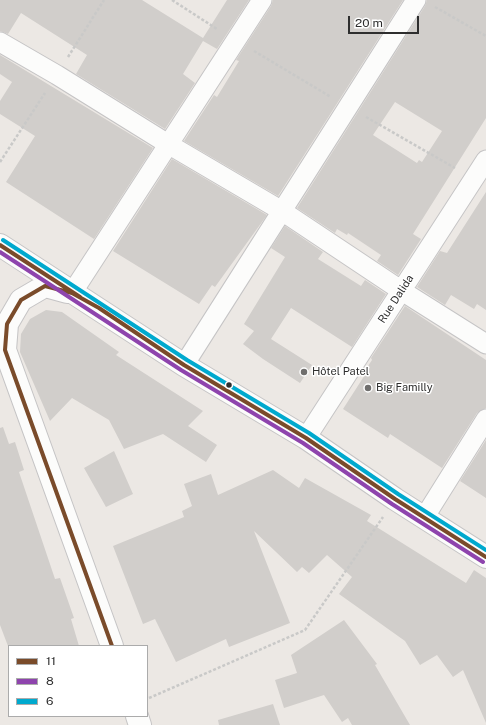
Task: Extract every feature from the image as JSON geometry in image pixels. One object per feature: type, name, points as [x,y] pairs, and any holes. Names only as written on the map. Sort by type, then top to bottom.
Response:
[{"type":"street","points":[[72,293],[262,0]]},
{"type":"street","points":[[184,365],[282,211],[423,2]]},
{"type":"street","points":[[0,42],[282,211],[402,291],[486,344]]},
{"type":"street","name":"Rue Dalida","points":[[306,438],[486,160]]},
{"type":"street","points":[[0,245],[184,365],[306,438],[395,499],[486,557]]},
{"type":"street","points":[[72,293],[45,286],[21,300],[7,324],[2,343],[112,645]]},
{"type":"street","points":[[424,518],[486,419]]},
{"type":"path","points":[[423,2],[486,36]]},
{"type":"path","points":[[148,699],[305,630],[395,499]]},
{"type":"building","points":[[0,0],[142,0],[203,38],[227,0],[249,0],[217,49],[203,41],[183,74],[195,83],[165,129],[76,74],[87,55],[21,13],[8,34],[0,31]]},
{"type":"building","points":[[273,0],[403,0],[278,196],[184,141],[214,95],[217,97],[239,61],[236,60],[271,6]]},
{"type":"building","points":[[427,0],[486,0],[486,118],[413,234],[421,239],[398,275],[377,261],[381,255],[348,233],[347,235],[337,229],[335,233],[297,208],[425,6]],"holes":[[[395,102],[442,131],[422,162],[419,160],[417,163],[373,135]]]},
{"type":"building","points":[[0,55],[153,148],[94,239],[6,182],[35,136],[0,114],[0,101],[12,82],[0,74]]},
{"type":"building","points":[[172,159],[267,215],[215,287],[212,285],[199,304],[113,251]]},
{"type":"building","points":[[486,192],[486,310],[477,304],[474,309],[451,295],[445,305],[417,287],[440,251],[447,253]]},
{"type":"building","points":[[285,226],[323,252],[318,259],[361,286],[365,280],[386,294],[352,347],[291,308],[271,339],[312,365],[300,383],[243,344],[254,331],[244,324],[285,257],[271,248]]},
{"type":"building","points":[[405,306],[486,360],[486,408],[477,413],[442,468],[390,434],[388,438],[343,409],[370,367],[368,366],[372,360],[371,358]]},
{"type":"building","points":[[46,310],[62,312],[119,352],[116,355],[203,411],[188,426],[217,445],[206,462],[163,434],[124,449],[109,420],[72,398],[50,421],[20,352],[21,334],[30,319]]},
{"type":"building","points":[[3,427],[9,444],[15,442],[24,470],[19,472],[55,579],[60,578],[74,618],[71,619],[79,645],[8,646],[0,625],[0,428]]},
{"type":"building","points":[[486,440],[486,498],[460,481]]},
{"type":"building","points":[[114,451],[133,494],[106,507],[84,468]]},
{"type":"building","points":[[273,470],[299,488],[305,478],[371,515],[367,521],[466,583],[474,570],[486,578],[486,723],[463,670],[453,677],[437,655],[420,665],[405,641],[339,594],[352,577],[327,555],[309,573],[302,567],[297,572],[254,531],[290,623],[229,647],[226,639],[176,662],[155,619],[143,624],[113,546],[184,517],[182,511],[192,506],[184,484],[211,474],[218,495]]},
{"type":"building","points":[[344,620],[377,664],[375,665],[410,725],[352,725],[348,718],[342,722],[324,695],[284,708],[275,680],[297,673],[291,655]]},
{"type":"building","points":[[273,704],[280,725],[219,725],[218,720]]},
{"type":"transit line","name":"6","points":[[3,240],[187,360],[309,433],[398,494],[486,550]]},
{"type":"transit line","name":"11","points":[[0,245],[80,297]]},
{"type":"transit line","name":"8","points":[[0,252],[181,370],[303,443],[392,504],[483,562]]},
{"type":"transit line","name":"11","points":[[112,645],[5,350],[7,324],[21,300],[45,286],[72,293],[99,308],[184,365],[306,438],[395,499],[486,557]]},
{"type":"place","name":"Hôtel Patel","points":[[304,372]]},
{"type":"place","name":"Big Familly","points":[[368,388]]}]
